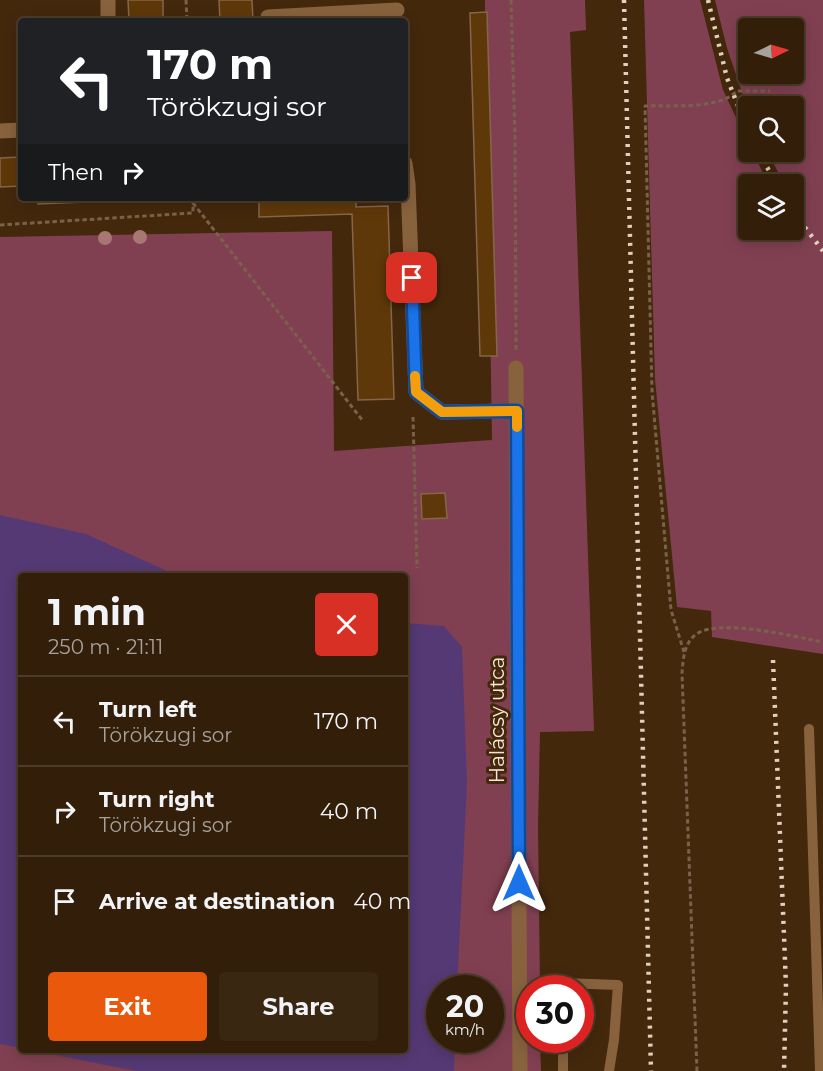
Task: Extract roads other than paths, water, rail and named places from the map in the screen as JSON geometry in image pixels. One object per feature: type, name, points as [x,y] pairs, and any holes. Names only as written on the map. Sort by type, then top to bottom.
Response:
[{"type":"street","points":[[108,0],[108,18]]},
{"type":"street","points":[[268,18],[397,10]]},
{"type":"street","points":[[0,130],[18,130]]},
{"type":"street","points":[[408,184],[416,392],[442,412],[517,411]]},
{"type":"street","name":"Halácsy utca","points":[[516,368],[519,1071]]},
{"type":"lane","points":[[809,729],[820,1071]]},
{"type":"lane","points":[[594,984],[618,985],[609,1071]]},
{"type":"lane","points":[[563,1053],[563,1071]]},
{"type":"railway","points":[[624,0],[651,1071]]},
{"type":"railway","points":[[708,0],[727,78],[738,106]]},
{"type":"railway","points":[[764,162],[771,174]]},
{"type":"railway","points":[[804,226],[823,251]]},
{"type":"railway","points":[[773,660],[786,986],[784,1071]]}]
